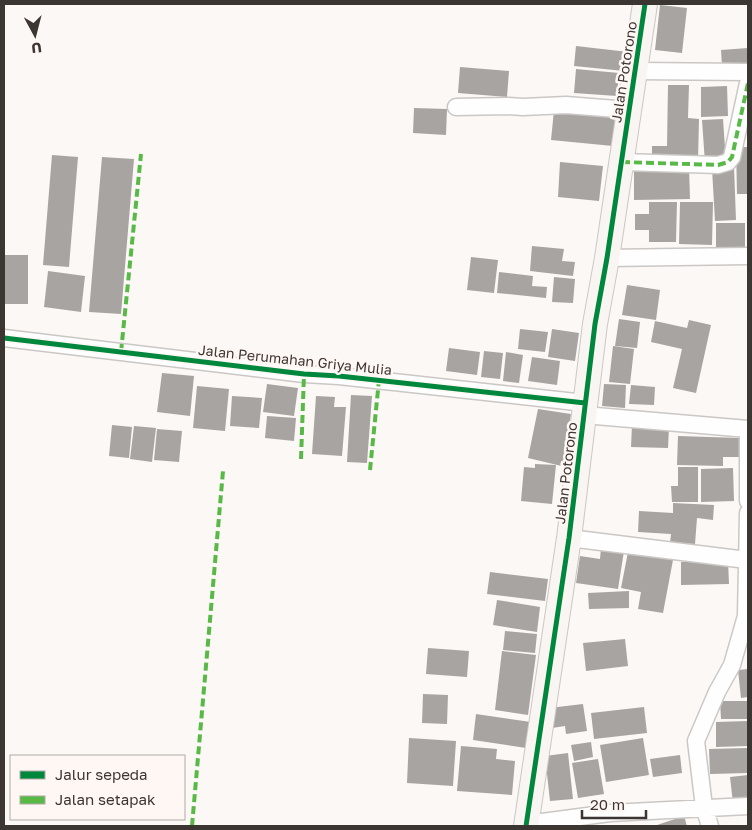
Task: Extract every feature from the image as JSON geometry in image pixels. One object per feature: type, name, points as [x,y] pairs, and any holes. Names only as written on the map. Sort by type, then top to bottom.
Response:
[{"type":"street","name":"Jalan Potorono","points":[[526,825],[569,538],[595,324],[608,258],[646,4]]},
{"type":"street","points":[[636,71],[748,72]]},
{"type":"street","points":[[622,162],[718,165],[728,162],[732,157],[748,83]]},
{"type":"street","points":[[456,107],[566,105],[629,110]]},
{"type":"street","points":[[608,258],[748,256]]},
{"type":"street","name":"Jalan Perumahan Griya Mulia","points":[[4,338],[304,374],[339,376],[748,429]]},
{"type":"street","points":[[748,429],[748,501]]},
{"type":"street","points":[[710,826],[704,807],[696,741],[717,692],[732,665],[746,616],[748,513]]},
{"type":"street","points":[[569,538],[747,560]]},
{"type":"street","points":[[526,825],[610,813],[748,806]]},
{"type":"building","points":[[660,5],[687,8],[682,53],[655,50]]},
{"type":"building","points":[[576,46],[637,53],[634,72],[574,66]]},
{"type":"building","points":[[748,48],[748,65],[722,67],[721,50]]},
{"type":"building","points":[[460,67],[509,71],[507,97],[458,93]]},
{"type":"building","points":[[576,69],[619,73],[617,96],[574,93]]},
{"type":"building","points":[[668,85],[689,85],[688,118],[699,119],[698,161],[652,160],[652,146],[667,146]]},
{"type":"building","points":[[727,86],[728,116],[701,117],[701,87]]},
{"type":"building","points":[[414,108],[447,109],[446,135],[413,133]]},
{"type":"building","points":[[554,110],[615,116],[613,146],[551,140]]},
{"type":"building","points":[[723,119],[726,162],[705,163],[702,120]]},
{"type":"building","points":[[736,147],[748,147],[748,194],[737,194]]},
{"type":"building","points":[[52,155],[78,157],[69,267],[43,265]]},
{"type":"building","points":[[102,157],[134,159],[121,314],[89,312]]},
{"type":"building","points":[[560,162],[603,166],[599,201],[558,197]]},
{"type":"building","points":[[689,167],[690,199],[634,200],[634,168]]},
{"type":"building","points":[[734,167],[736,220],[715,221],[712,169]]},
{"type":"building","points":[[649,202],[677,202],[676,242],[649,242],[649,230],[635,230],[635,214],[649,214]]},
{"type":"building","points":[[680,202],[713,202],[712,245],[679,244]]},
{"type":"building","points":[[716,223],[745,223],[745,249],[716,250]]},
{"type":"building","points":[[532,246],[564,249],[562,261],[575,262],[573,276],[530,271]]},
{"type":"building","points":[[4,255],[28,255],[28,304],[4,304]]},
{"type":"building","points":[[471,257],[498,260],[494,293],[467,290]]},
{"type":"building","points":[[48,271],[85,276],[81,312],[44,307]]},
{"type":"building","points":[[499,272],[533,276],[532,286],[547,287],[546,298],[497,293]]},
{"type":"building","points":[[554,277],[575,279],[573,303],[552,302]]},
{"type":"building","points":[[627,285],[660,290],[656,320],[622,315]]},
{"type":"building","points":[[619,319],[640,322],[637,348],[615,346]]},
{"type":"building","points":[[689,320],[711,325],[696,393],[673,388],[682,349],[651,342],[655,321],[687,328]]},
{"type":"building","points":[[520,329],[548,332],[545,352],[518,349]]},
{"type":"building","points":[[552,329],[579,333],[575,361],[548,357]]},
{"type":"building","points":[[613,346],[634,349],[630,384],[609,382]]},
{"type":"building","points":[[449,348],[480,352],[477,375],[446,371]]},
{"type":"building","points":[[484,351],[503,353],[500,379],[481,377]]},
{"type":"building","points":[[506,352],[523,355],[519,383],[503,381]]},
{"type":"building","points":[[532,357],[560,361],[557,385],[528,381]]},
{"type":"building","points":[[162,373],[194,376],[190,416],[157,412]]},
{"type":"building","points":[[267,384],[298,388],[294,416],[263,412]]},
{"type":"building","points":[[604,384],[626,385],[625,408],[602,406]]},
{"type":"building","points":[[631,385],[655,387],[654,405],[629,404]]},
{"type":"building","points":[[197,386],[229,389],[225,431],[193,428]]},
{"type":"building","points":[[351,395],[372,396],[367,463],[347,462]]},
{"type":"building","points":[[232,396],[262,398],[259,428],[230,426]]},
{"type":"building","points":[[316,396],[335,397],[334,407],[346,407],[342,456],[312,454]]},
{"type":"building","points":[[538,409],[571,414],[567,438],[576,441],[570,468],[528,458]]},
{"type":"building","points":[[267,416],[296,418],[294,441],[265,438]]},
{"type":"building","points":[[112,425],[132,427],[129,458],[109,456]]},
{"type":"building","points":[[632,425],[669,427],[668,448],[631,447]]},
{"type":"building","points":[[134,426],[156,428],[152,462],[130,459]]},
{"type":"building","points":[[157,429],[182,431],[179,462],[154,460]]},
{"type":"building","points":[[678,436],[741,438],[741,457],[723,457],[723,466],[677,465]]},
{"type":"building","points":[[535,464],[556,465],[552,504],[521,501],[524,467],[535,468]]},
{"type":"building","points":[[678,467],[698,467],[698,502],[672,502],[671,486],[678,486]]},
{"type":"building","points":[[733,468],[734,501],[701,502],[701,469]]},
{"type":"building","points":[[673,503],[714,505],[713,520],[697,518],[695,544],[670,543],[671,534],[638,532],[639,511],[673,513]]},
{"type":"building","points":[[601,548],[624,551],[618,589],[576,583],[580,556],[600,559]]},
{"type":"building","points":[[628,552],[673,560],[663,613],[638,609],[641,592],[621,588]]},
{"type":"building","points":[[728,561],[729,584],[681,585],[681,562]]},
{"type":"building","points":[[490,572],[548,579],[545,601],[487,594]]},
{"type":"building","points":[[629,591],[629,608],[589,609],[588,593]]},
{"type":"building","points":[[497,600],[540,607],[537,632],[493,625]]},
{"type":"building","points":[[505,631],[537,634],[535,653],[503,650]]},
{"type":"building","points":[[625,639],[628,666],[586,671],[583,643]]},
{"type":"building","points":[[428,648],[469,651],[467,677],[426,674]]},
{"type":"building","points":[[502,651],[536,655],[528,715],[495,710]]},
{"type":"building","points":[[748,669],[748,697],[741,698],[738,670]]},
{"type":"building","points":[[423,694],[448,695],[447,724],[422,723]]},
{"type":"building","points":[[720,701],[748,701],[748,719],[721,719]]},
{"type":"building","points":[[583,704],[587,731],[566,734],[565,726],[552,728],[549,708]]},
{"type":"building","points":[[644,707],[647,733],[594,739],[591,713]]},
{"type":"building","points":[[476,714],[531,722],[526,748],[473,740]]},
{"type":"building","points":[[748,721],[748,746],[716,747],[716,722]]},
{"type":"building","points":[[409,738],[456,741],[453,786],[407,783]]},
{"type":"building","points":[[643,738],[649,775],[606,782],[600,745]]},
{"type":"building","points":[[591,742],[593,757],[574,761],[571,745]]},
{"type":"building","points":[[461,746],[497,749],[496,759],[515,761],[512,795],[457,791]]},
{"type":"building","points":[[748,748],[748,773],[710,774],[709,749]]},
{"type":"building","points":[[568,753],[573,799],[550,801],[545,756]]},
{"type":"building","points":[[680,755],[682,773],[653,777],[650,759]]},
{"type":"building","points":[[598,759],[604,794],[578,798],[572,763]]},
{"type":"building","points":[[748,775],[748,801],[733,803],[730,777]]},
{"type":"building","points":[[684,816],[687,826],[654,826]]},
{"type":"marked path","points":[[622,162],[718,165],[728,162],[732,157],[748,83]]},
{"type":"marked path","points":[[121,352],[141,154]]},
{"type":"marked path","points":[[301,459],[304,374]]},
{"type":"marked path","points":[[370,470],[379,380]]},
{"type":"marked path","points":[[192,826],[223,471]]},
{"type":"cycle path","points":[[526,826],[569,538],[595,324],[607,258],[645,4]]},
{"type":"cycle path","points":[[4,338],[304,374],[339,376],[585,403]]}]
